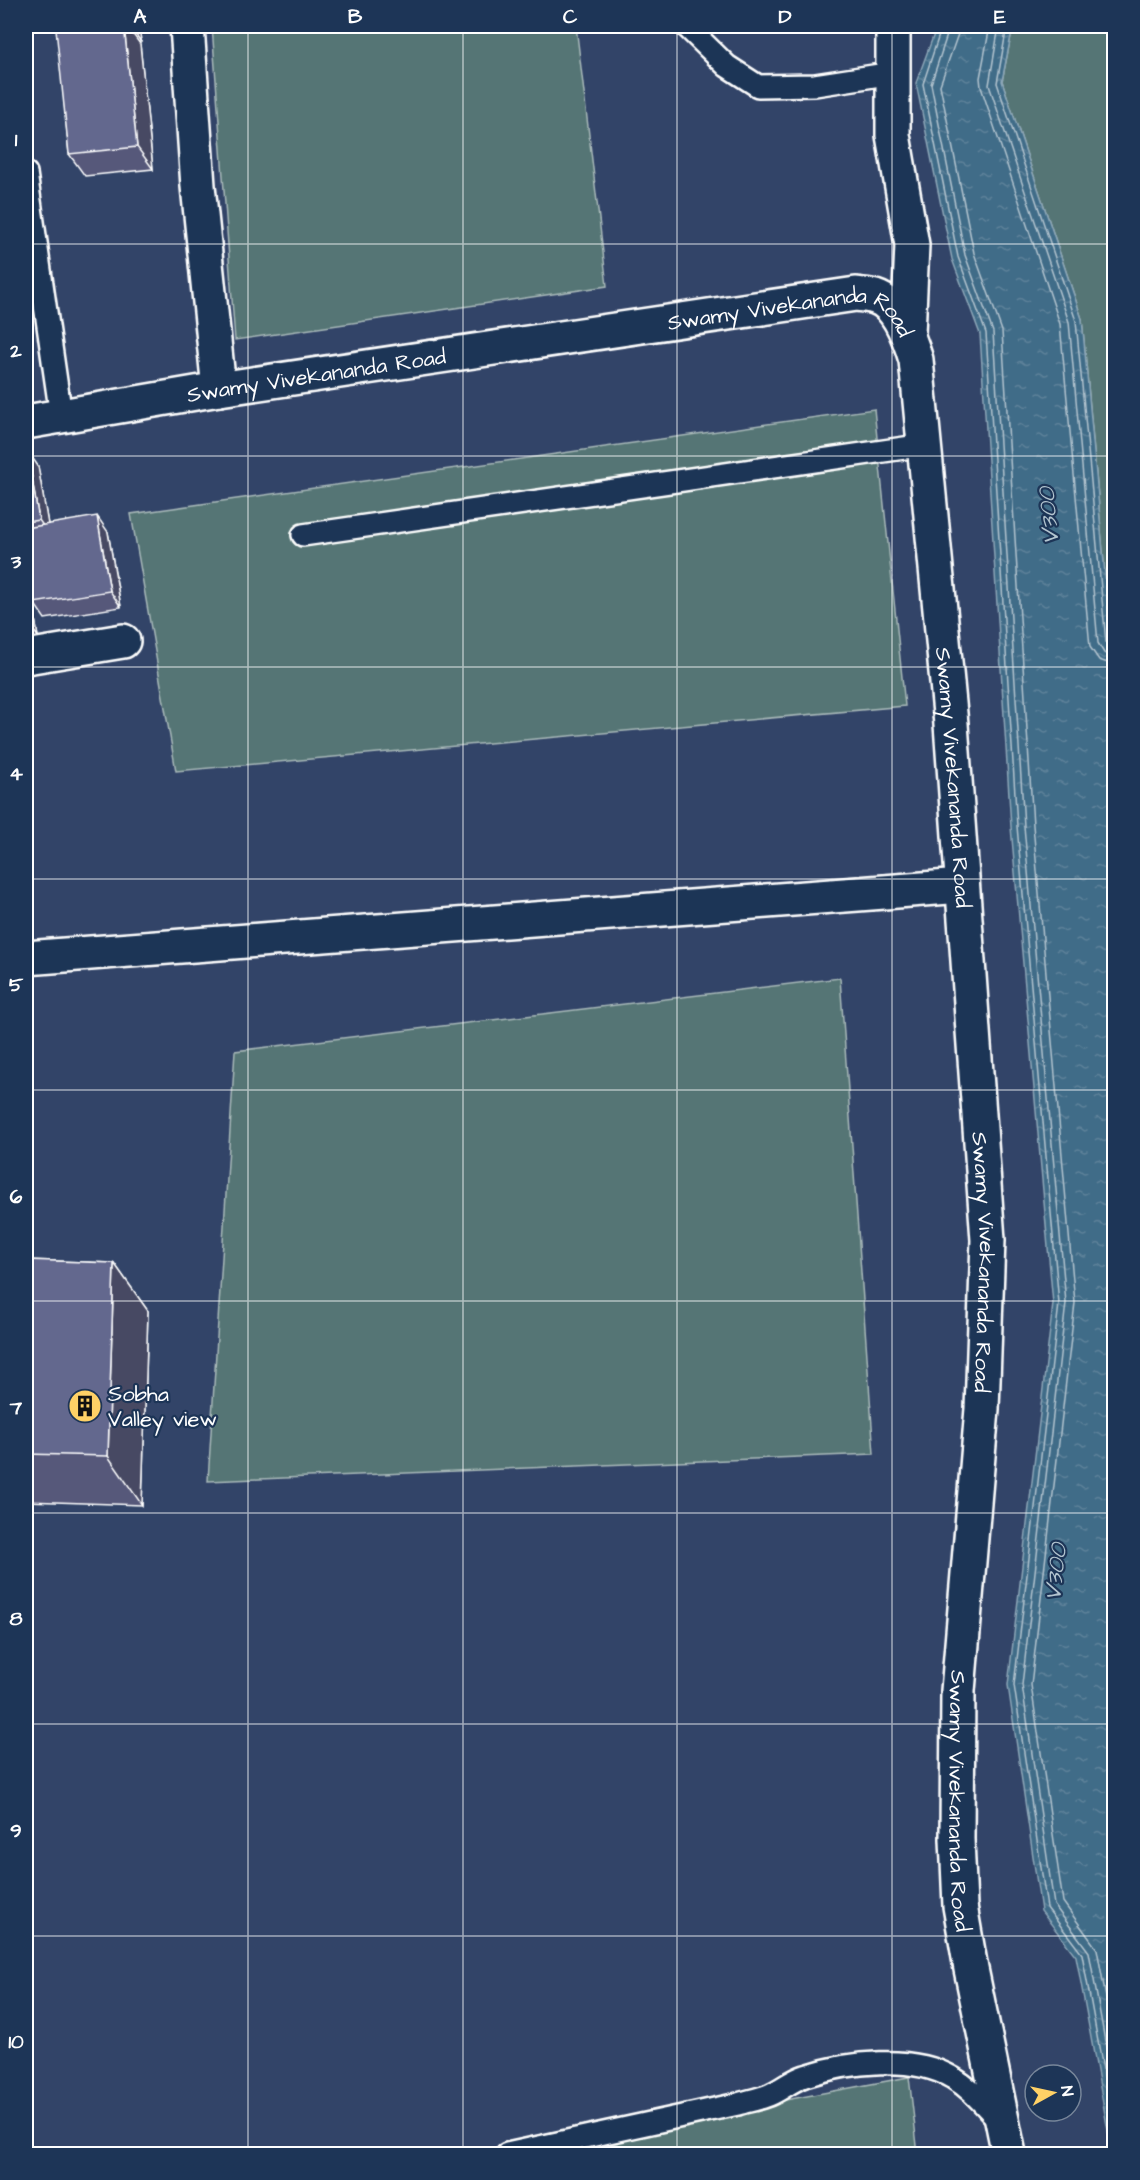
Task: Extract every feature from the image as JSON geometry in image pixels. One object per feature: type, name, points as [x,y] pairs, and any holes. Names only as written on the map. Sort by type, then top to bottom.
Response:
[{"type":"street","points":[[187,26],[198,186],[219,389]]},
{"type":"street","points":[[896,26],[893,34],[893,135],[912,245],[908,334]]},
{"type":"street","name":"Swamy Vivekananda Road","points":[[26,422],[219,389],[856,294],[878,297],[895,312],[908,334],[916,360],[951,724],[988,1240],[982,1409],[958,1691],[957,1839],[960,1906],[979,2017],[1007,2140]]},
{"type":"street","points":[[26,657],[123,641]]},
{"type":"street","points":[[26,958],[962,886]]},
{"type":"lane","points":[[686,26],[727,66],[758,86],[815,86],[893,73]]},
{"type":"lane","points":[[26,173],[61,416]]},
{"type":"lane","points":[[303,535],[925,445]]},
{"type":"lane","points":[[507,2154],[738,2104],[768,2095],[803,2076],[846,2066],[890,2063],[932,2068],[969,2088],[1007,2140]]},
{"type":"green space","points":[[212,26],[576,26],[607,286],[235,340]]},
{"type":"green space","points":[[1013,26],[1114,26],[1114,674],[1082,319],[1002,81]]},
{"type":"green space","points":[[874,409],[905,706],[176,771],[131,514]]},
{"type":"green space","points":[[840,978],[874,1454],[208,1481],[235,1051]]},
{"type":"green space","points":[[909,2077],[918,2154],[498,2154]]},
{"type":"water","name":"V300","points":[[937,26],[1013,26],[1002,81],[1082,319],[1114,674],[1114,2135],[1109,2136],[1076,1956],[1041,1911],[1008,1685],[1053,1304],[1011,827],[980,334],[952,259],[916,83]]},
{"type":"building","points":[[57,26],[87,26],[57,29]]},
{"type":"building","points":[[124,26],[137,147],[69,154],[56,29]]},
{"type":"building","points":[[26,451],[39,520],[26,522]]},
{"type":"building","points":[[97,516],[110,591],[34,603],[26,553],[26,528]]},
{"type":"building","points":[[26,1260],[114,1263],[108,1456],[26,1454]]},
{"type":"place","name":"Sobha Valley view","points":[[85,1406]]}]
